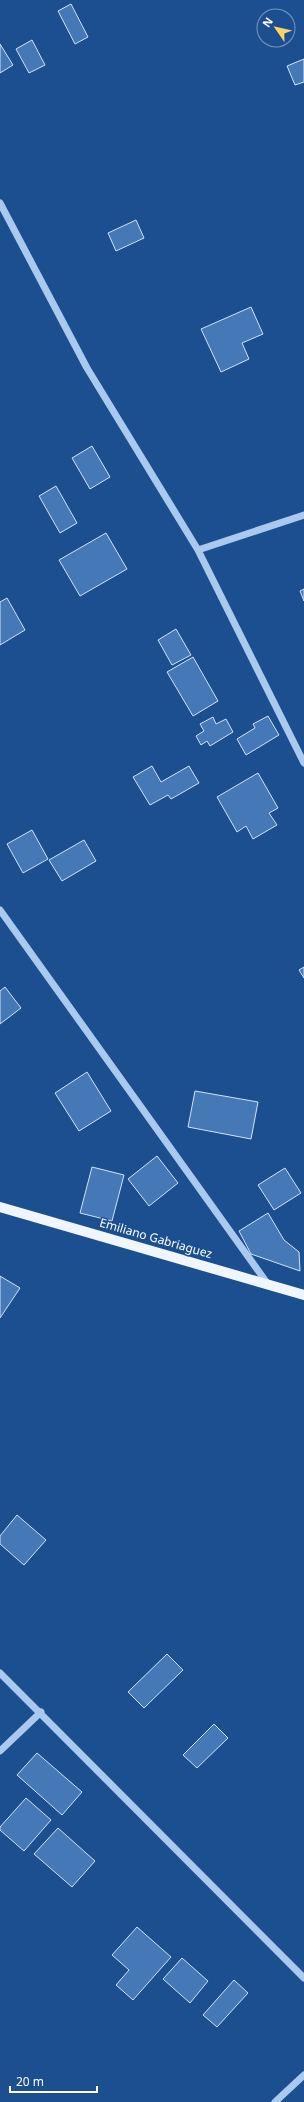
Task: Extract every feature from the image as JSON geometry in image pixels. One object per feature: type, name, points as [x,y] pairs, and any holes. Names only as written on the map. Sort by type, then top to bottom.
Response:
[{"type":"main road","name":"Emiliano Gabriaguez","points":[[0,1207],[267,1283],[304,1295]]},
{"type":"street","points":[[0,203],[87,368],[198,550],[304,763]]},
{"type":"street","points":[[198,550],[304,515]]},
{"type":"street","points":[[0,910],[267,1283]]},
{"type":"street","points":[[0,1672],[304,1978]]},
{"type":"street","points":[[0,1751],[41,1712]]},
{"type":"street","points":[[275,2102],[304,2075]]},
{"type":"building","points":[[71,4],[88,37],[75,44],[58,11]]},
{"type":"building","points":[[32,40],[45,65],[29,73],[16,49]]},
{"type":"building","points":[[0,44],[13,65],[0,73]]},
{"type":"building","points":[[304,59],[304,82],[295,85],[287,66]]},
{"type":"building","points":[[136,220],[144,238],[116,251],[108,233]]},
{"type":"building","points":[[251,307],[263,334],[242,343],[249,359],[221,372],[201,329]]},
{"type":"building","points":[[92,446],[110,477],[90,489],[72,458]]},
{"type":"building","points":[[56,486],[77,523],[60,533],[39,496]]},
{"type":"building","points":[[106,533],[127,569],[80,596],[59,560]]},
{"type":"building","points":[[304,589],[304,601],[300,591]]},
{"type":"building","points":[[7,598],[25,630],[0,645],[0,602]]},
{"type":"building","points":[[176,629],[191,655],[172,665],[158,640]]},
{"type":"building","points":[[193,657],[218,701],[193,716],[167,672]]},
{"type":"building","points":[[268,716],[279,735],[246,755],[237,739],[255,728],[253,724]]},
{"type":"building","points":[[213,717],[216,724],[226,719],[233,732],[210,746],[207,741],[201,745],[196,736],[204,731],[200,724]]},
{"type":"building","points":[[152,766],[161,782],[189,766],[199,783],[171,799],[168,795],[150,805],[133,777]]},
{"type":"building","points":[[258,773],[278,808],[269,813],[277,825],[253,839],[246,826],[237,832],[217,797]]},
{"type":"building","points":[[32,830],[48,859],[23,873],[7,844]]},
{"type":"building","points":[[84,840],[96,861],[62,881],[49,860]]},
{"type":"building","points":[[304,967],[304,978],[299,970]]},
{"type":"building","points":[[5,987],[21,1008],[0,1024],[0,991]]},
{"type":"building","points":[[87,1072],[111,1111],[79,1131],[55,1093]]},
{"type":"building","points":[[195,1091],[258,1102],[251,1139],[188,1127]]},
{"type":"building","points":[[157,1156],[178,1183],[149,1206],[128,1179]]},
{"type":"building","points":[[92,1167],[124,1175],[112,1221],[80,1213]]},
{"type":"building","points":[[285,1168],[301,1193],[274,1210],[258,1185]]},
{"type":"building","points":[[268,1213],[284,1240],[299,1252],[300,1271],[251,1254],[239,1231]]},
{"type":"building","points":[[0,1276],[20,1288],[0,1318]]},
{"type":"building","points":[[17,1515],[46,1540],[24,1565],[0,1544],[0,1536]]},
{"type":"building","points":[[167,1654],[183,1670],[144,1708],[128,1692]]},
{"type":"building","points":[[214,1724],[228,1738],[197,1768],[183,1755]]},
{"type":"building","points":[[37,1753],[82,1792],[62,1815],[17,1775]]},
{"type":"building","points":[[26,1798],[51,1820],[24,1851],[0,1830],[0,1827]]},
{"type":"building","points":[[58,1828],[95,1861],[72,1887],[34,1854]]},
{"type":"building","points":[[137,1927],[171,1957],[133,2000],[116,1985],[129,1970],[112,1955]]},
{"type":"building","points":[[182,1958],[208,1981],[190,2003],[163,1979]]},
{"type":"building","points":[[234,1980],[248,1993],[217,2027],[203,2015]]}]
